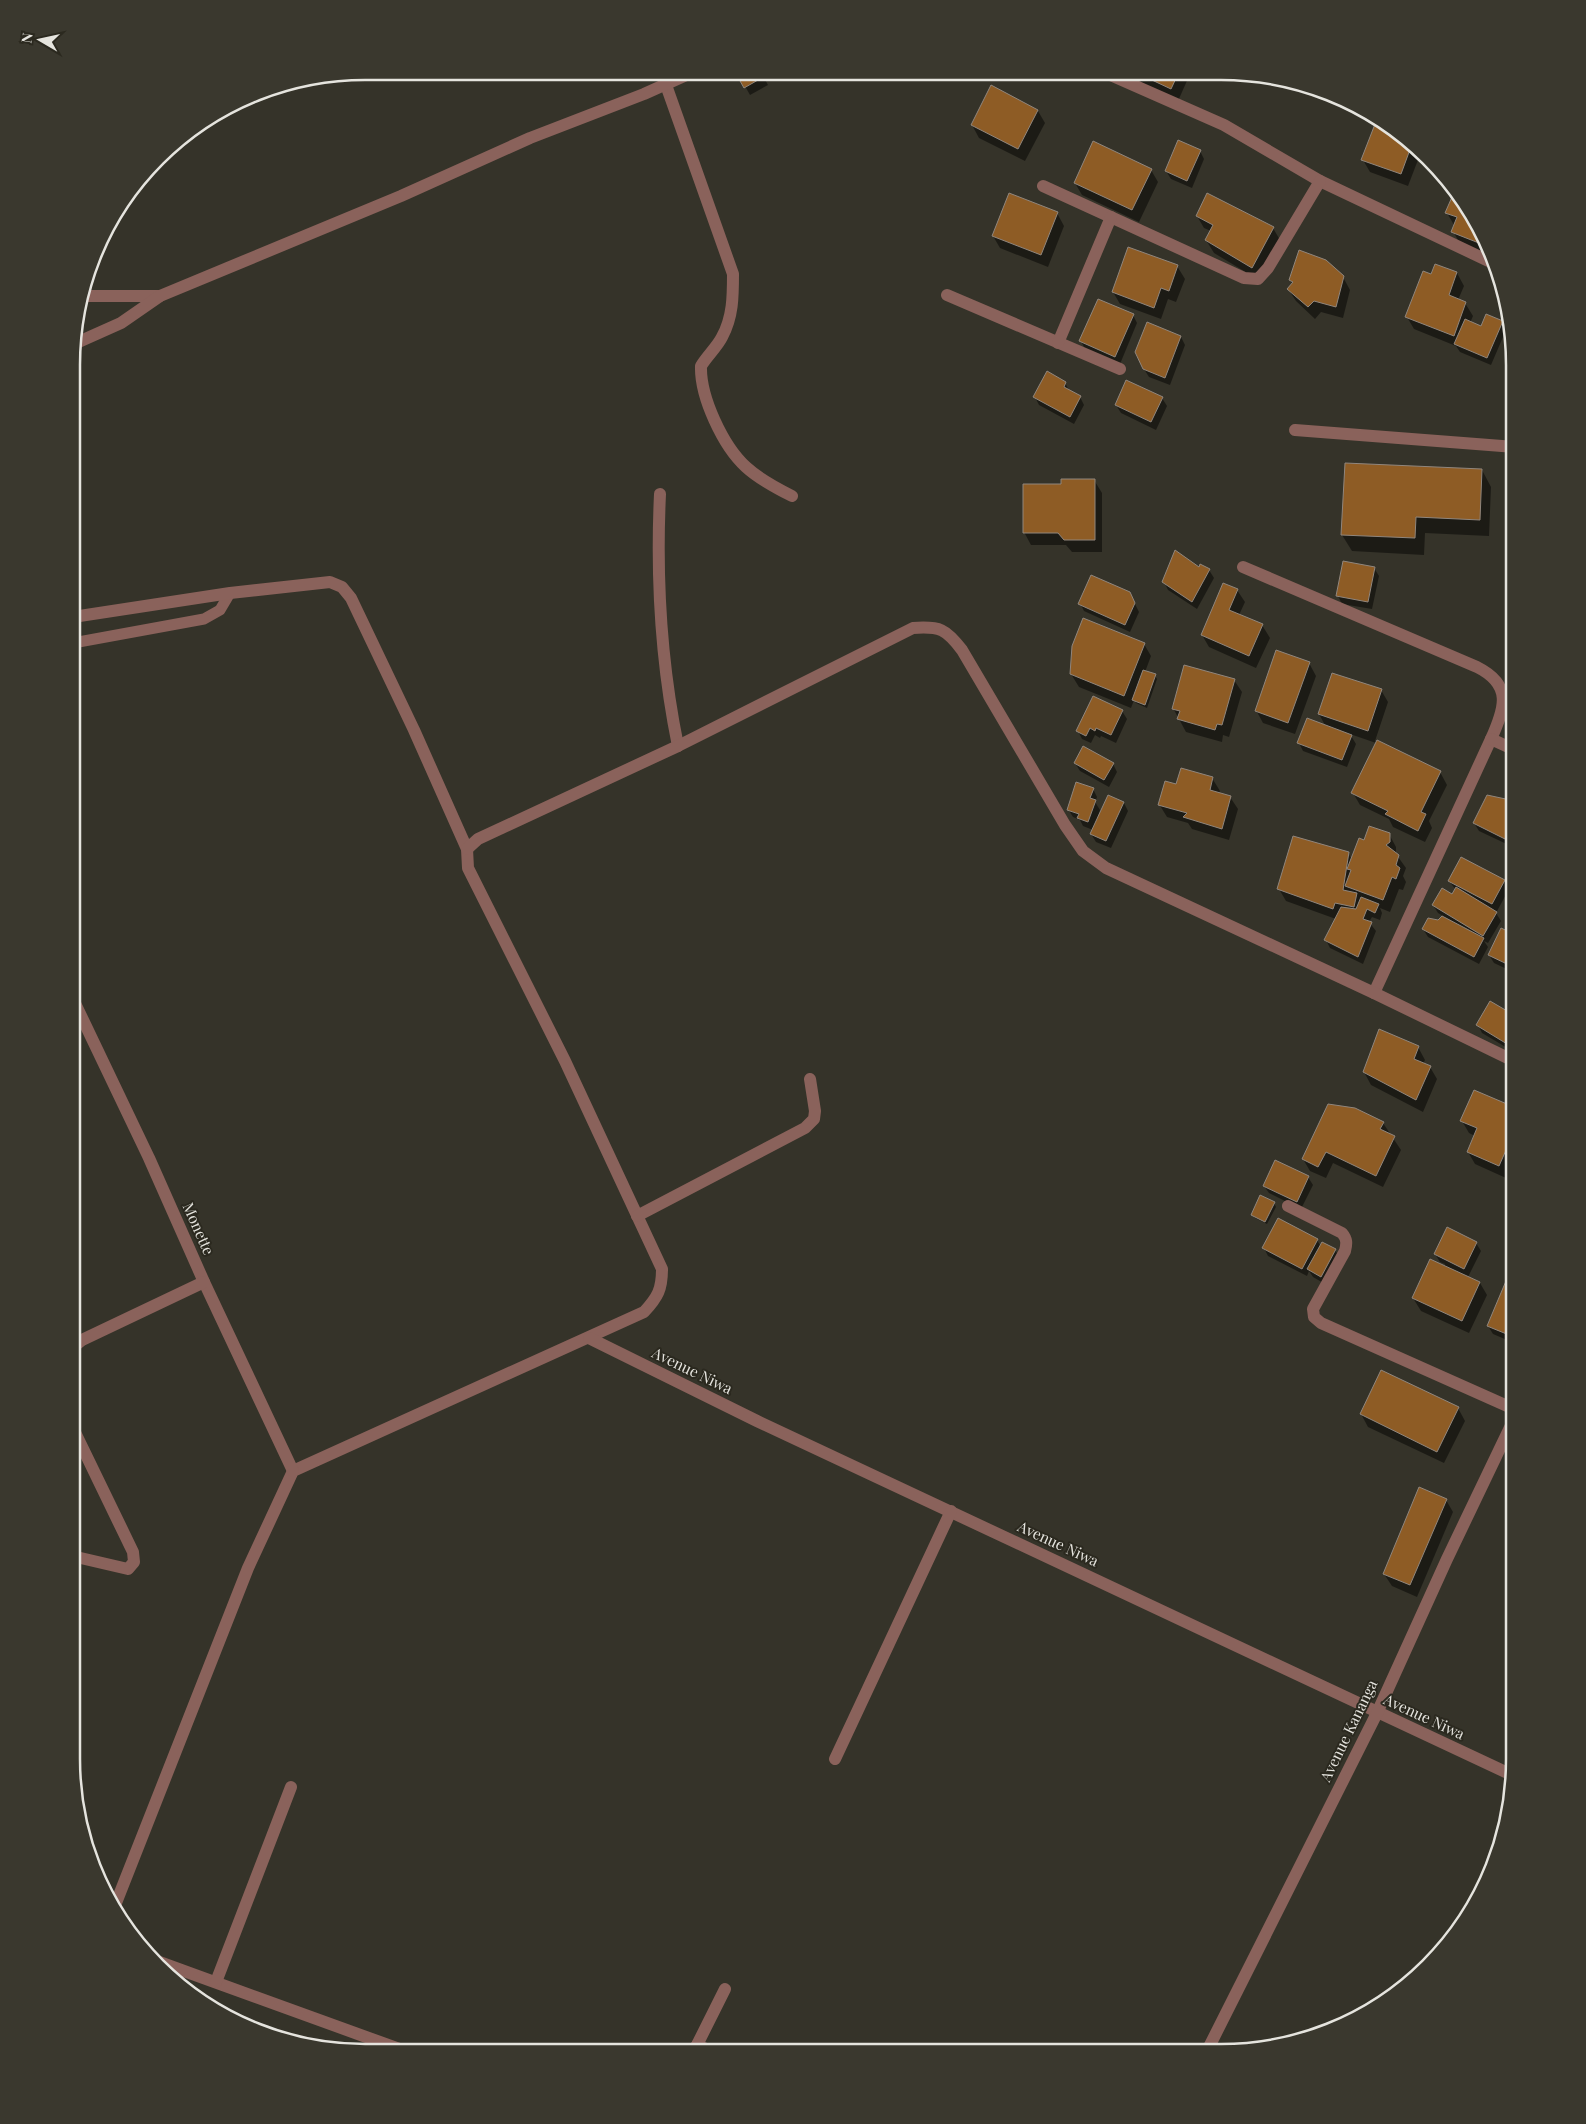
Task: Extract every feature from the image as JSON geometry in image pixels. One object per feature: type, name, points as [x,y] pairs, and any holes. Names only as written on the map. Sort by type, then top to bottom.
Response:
[{"type":"street","points":[[81,341],[121,323],[160,296],[401,196],[530,138],[676,80]]},
{"type":"street","points":[[1122,80],[1224,125],[1320,181],[1485,259]]},
{"type":"street","points":[[666,85],[733,274],[733,304],[729,322],[722,339],[701,366],[703,390],[711,413],[737,457],[761,478],[792,496]]},
{"type":"street","points":[[1042,186],[1244,278],[1258,279],[1268,268],[1320,181]]},
{"type":"street","points":[[1058,343],[1111,217]]},
{"type":"street","points":[[947,295],[1120,369]]},
{"type":"street","points":[[89,296],[160,296]]},
{"type":"street","points":[[1295,430],[1506,446]]},
{"type":"street","points":[[660,494],[657,555],[665,672],[678,746]]},
{"type":"street","points":[[1243,567],[1492,675],[1500,687],[1504,701],[1491,739],[1374,993]]},
{"type":"street","points":[[80,616],[230,593],[330,582],[342,588],[351,598],[414,730],[467,849],[468,868],[565,1061],[662,1270],[662,1286],[658,1297],[644,1312],[293,1471],[248,1568],[117,1900]]},
{"type":"street","points":[[467,849],[478,839],[678,746],[913,628],[933,626],[949,634],[962,650],[1082,851],[1106,868],[1374,993],[1506,1057]]},
{"type":"street","points":[[1491,739],[1506,746]]},
{"type":"street","name":"Monette","points":[[80,1014],[149,1158],[204,1282],[293,1471]]},
{"type":"street","points":[[637,1216],[805,1128],[814,1120],[815,1110],[810,1079]]},
{"type":"street","points":[[1288,1206],[1342,1233],[1347,1244],[1313,1309],[1314,1317],[1321,1323],[1506,1405]]},
{"type":"street","points":[[80,1342],[204,1282]]},
{"type":"street","name":"Avenue Niwa","points":[[589,1338],[757,1421],[1505,1772]]},
{"type":"street","name":"Avenue Kananga","points":[[1211,2044],[1377,1713],[1506,1436]]},
{"type":"street","points":[[80,1443],[133,1552],[134,1562],[128,1569],[80,1558]]},
{"type":"street","points":[[836,1760],[951,1511]]},
{"type":"street","points":[[216,1982],[291,1787]]},
{"type":"street","points":[[170,1966],[386,2044]]},
{"type":"street","points":[[698,2044],[725,1989]]},
{"type":"lane","points":[[80,642],[204,619],[220,610],[230,593]]},
{"type":"building","points":[[740,80],[758,80],[744,88]]},
{"type":"building","points":[[1152,80],[1175,80],[1171,89]]},
{"type":"building","points":[[991,85],[1038,110],[1018,149],[971,125]]},
{"type":"building","points":[[1375,125],[1409,151],[1401,174],[1361,160]]},
{"type":"building","points":[[1178,140],[1201,150],[1187,181],[1165,171]]},
{"type":"building","points":[[1093,141],[1152,169],[1132,210],[1074,183]]},
{"type":"building","points":[[1009,193],[1058,212],[1041,255],[992,236]]},
{"type":"building","points":[[1207,193],[1274,227],[1252,268],[1205,240],[1213,225],[1196,216]]},
{"type":"building","points":[[1452,198],[1479,243],[1451,232],[1457,217],[1445,213]]},
{"type":"building","points":[[1128,247],[1178,265],[1169,291],[1161,288],[1154,308],[1112,292]]},
{"type":"building","points":[[1299,250],[1326,260],[1344,276],[1336,307],[1314,301],[1308,307],[1287,289],[1293,282],[1289,280]]},
{"type":"building","points":[[1435,264],[1457,272],[1449,295],[1466,302],[1454,336],[1405,317],[1423,271],[1431,274]]},
{"type":"building","points":[[1098,299],[1134,314],[1115,357],[1079,341]]},
{"type":"building","points":[[1486,314],[1503,321],[1487,358],[1454,344],[1465,319],[1481,326]]},
{"type":"building","points":[[1147,322],[1181,336],[1165,378],[1143,369],[1135,352]]},
{"type":"building","points":[[1047,371],[1066,382],[1064,387],[1081,396],[1070,417],[1033,397]]},
{"type":"building","points":[[1126,380],[1163,397],[1151,422],[1115,405]]},
{"type":"building","points":[[1345,463],[1482,469],[1480,520],[1416,517],[1415,538],[1341,535]]},
{"type":"building","points":[[1061,479],[1095,479],[1095,540],[1064,540],[1058,533],[1023,533],[1023,484],[1061,484]]},
{"type":"building","points":[[1175,550],[1199,567],[1200,564],[1210,569],[1192,602],[1162,582]]},
{"type":"building","points":[[1343,561],[1375,567],[1368,602],[1336,596]]},
{"type":"building","points":[[1091,575],[1130,592],[1135,603],[1125,625],[1078,604]]},
{"type":"building","points":[[1223,583],[1238,589],[1229,610],[1263,624],[1249,656],[1201,635]]},
{"type":"building","points":[[1083,618],[1145,643],[1124,696],[1070,674],[1072,646]]},
{"type":"building","points":[[1276,650],[1310,662],[1288,723],[1255,711]]},
{"type":"building","points":[[1184,665],[1235,679],[1222,725],[1217,724],[1215,730],[1177,719],[1180,711],[1172,709]]},
{"type":"building","points":[[1143,670],[1156,674],[1145,705],[1132,700]]},
{"type":"building","points":[[1332,673],[1382,689],[1368,731],[1318,714]]},
{"type":"building","points":[[1093,696],[1123,710],[1111,735],[1096,728],[1095,731],[1090,728],[1086,736],[1076,731]]},
{"type":"building","points":[[1307,718],[1352,735],[1342,760],[1297,743]]},
{"type":"building","points":[[1377,740],[1441,771],[1421,812],[1426,814],[1418,831],[1385,814],[1388,811],[1351,793]]},
{"type":"building","points":[[1083,746],[1114,763],[1104,780],[1074,763]]},
{"type":"building","points":[[1181,768],[1213,777],[1210,790],[1231,796],[1222,829],[1183,817],[1187,813],[1158,805],[1165,781],[1176,784]]},
{"type":"building","points":[[1076,782],[1094,788],[1090,798],[1096,800],[1088,822],[1077,818],[1079,814],[1067,810]]},
{"type":"building","points":[[1108,795],[1124,802],[1106,841],[1090,834]]},
{"type":"building","points":[[1487,795],[1506,799],[1506,840],[1473,823]]},
{"type":"building","points":[[1369,826],[1390,833],[1390,842],[1386,845],[1399,855],[1396,865],[1400,868],[1396,879],[1392,877],[1383,900],[1345,886],[1351,870],[1347,869],[1359,838],[1364,840]]},
{"type":"building","points":[[1293,836],[1349,852],[1343,890],[1357,893],[1354,907],[1335,903],[1333,909],[1277,889]]},
{"type":"building","points":[[1461,857],[1505,880],[1492,904],[1448,881]]},
{"type":"building","points":[[1456,887],[1497,912],[1483,936],[1432,905],[1442,888],[1452,894]]},
{"type":"building","points":[[1361,897],[1379,904],[1375,913],[1367,909],[1363,919],[1372,922],[1358,957],[1324,940],[1341,907],[1356,909]]},
{"type":"building","points":[[1442,916],[1484,938],[1474,957],[1422,929],[1428,918],[1438,920]]},
{"type":"building","points":[[1501,928],[1506,930],[1506,964],[1488,955]]},
{"type":"building","points":[[1490,1001],[1506,1010],[1506,1043],[1476,1025]]},
{"type":"building","points":[[1379,1029],[1419,1046],[1414,1059],[1431,1066],[1416,1100],[1363,1072]]},
{"type":"building","points":[[1474,1090],[1506,1104],[1506,1150],[1499,1166],[1467,1152],[1477,1128],[1460,1121]]},
{"type":"building","points":[[1328,1104],[1355,1108],[1384,1122],[1380,1129],[1395,1136],[1376,1176],[1326,1152],[1318,1167],[1302,1159]]},
{"type":"building","points":[[1275,1160],[1309,1176],[1297,1202],[1263,1186]]},
{"type":"building","points":[[1260,1195],[1275,1202],[1265,1222],[1251,1215]]},
{"type":"building","points":[[1278,1218],[1318,1239],[1302,1269],[1262,1248]]},
{"type":"building","points":[[1447,1227],[1477,1242],[1464,1269],[1434,1254]]},
{"type":"building","points":[[1322,1242],[1336,1249],[1321,1277],[1307,1269]]},
{"type":"building","points":[[1430,1259],[1480,1282],[1462,1321],[1412,1298]]},
{"type":"building","points":[[1506,1281],[1506,1334],[1487,1326]]},
{"type":"building","points":[[1381,1370],[1459,1407],[1437,1452],[1360,1414]]},
{"type":"building","points":[[1419,1487],[1447,1499],[1410,1585],[1383,1574]]}]
